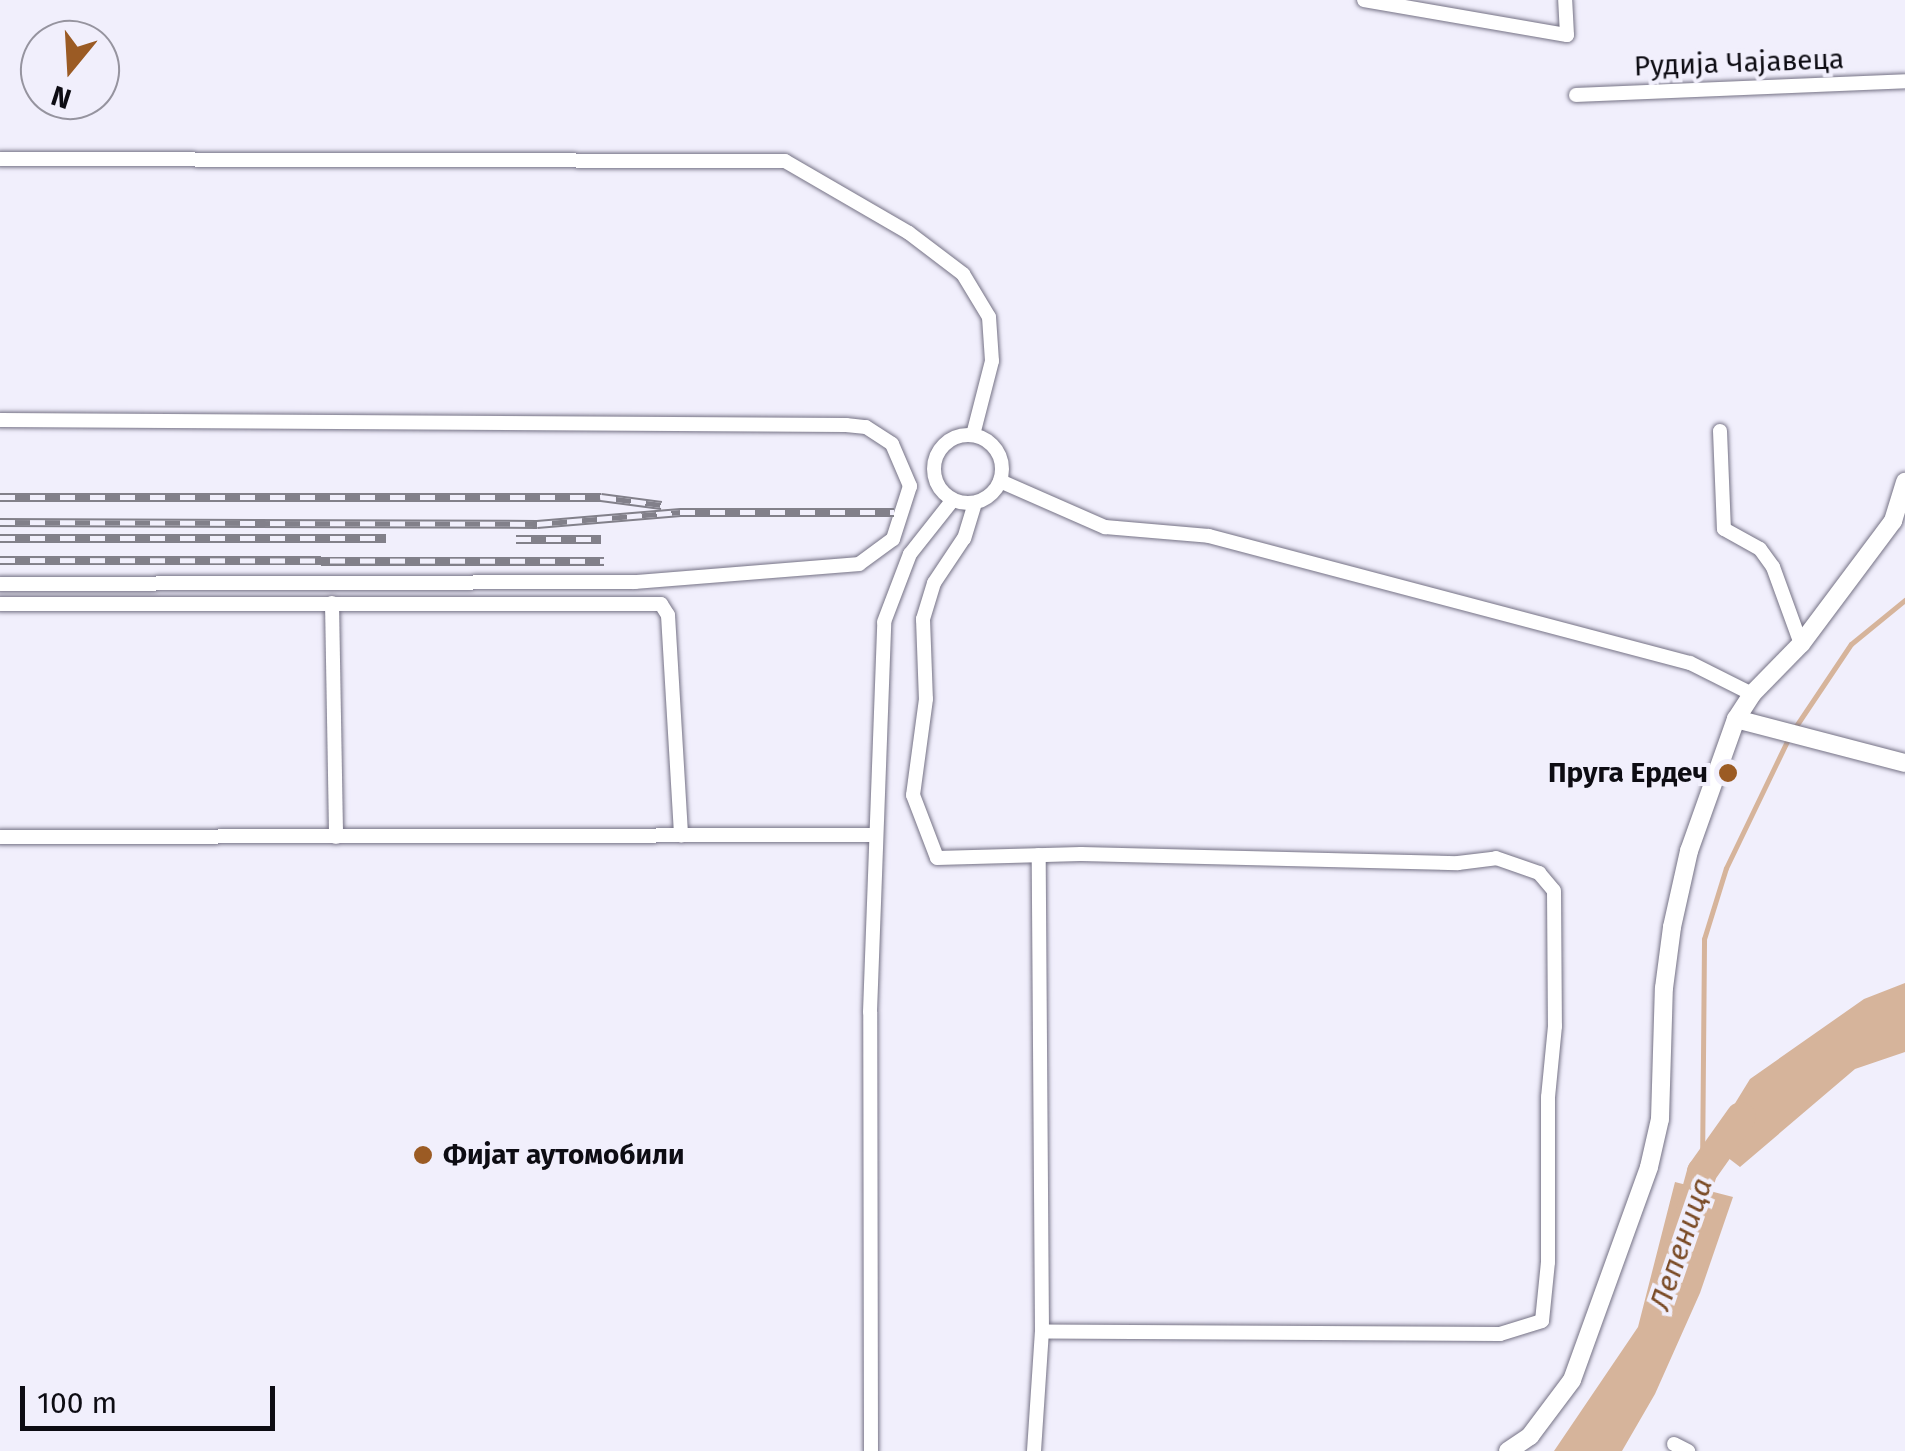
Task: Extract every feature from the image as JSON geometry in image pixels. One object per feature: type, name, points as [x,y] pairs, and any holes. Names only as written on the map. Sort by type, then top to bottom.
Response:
[{"type":"street","points":[[1364,0],[1566,35],[1565,0]]},
{"type":"street","name":"Рудија Чајавеца","points":[[1576,95],[1905,81]]},
{"type":"street","points":[[0,159],[785,161],[909,233],[963,274],[988,317],[992,360],[973,435]]},
{"type":"street","points":[[0,420],[846,425],[866,427],[892,444],[910,486],[894,539],[859,564],[636,582],[0,584]]},
{"type":"street","points":[[1720,432],[1724,529],[1760,549],[1767,558],[1801,644]]},
{"type":"street","points":[[973,435],[994,447],[1000,457],[1000,481],[986,499],[975,503],[952,500],[933,475],[936,454],[952,438],[973,435]]},
{"type":"street","points":[[1000,481],[1105,527],[1209,536],[1690,664],[1752,694]]},
{"type":"street","points":[[1508,1451],[1530,1436],[1572,1380],[1649,1168],[1660,1120],[1664,988],[1672,927],[1689,851],[1736,719],[1752,694],[1801,644],[1893,521],[1905,482]]},
{"type":"street","points":[[871,1451],[870,1012],[884,622],[910,554],[952,500]]},
{"type":"street","points":[[975,503],[964,538],[934,583],[923,618],[926,699],[913,795],[937,858],[1458,863],[1496,858],[1539,873],[1554,890],[1555,1026],[1548,1097],[1548,1262],[1542,1320],[1500,1334],[1042,1332]]},
{"type":"street","points":[[332,603],[336,837]]},
{"type":"street","points":[[0,604],[661,604],[668,615],[681,836]]},
{"type":"street","points":[[1736,719],[1905,764]]},
{"type":"street","points":[[0,838],[876,835]]},
{"type":"street","points":[[1034,1451],[1042,1332],[1038,856]]},
{"type":"water","points":[[1905,983],[1905,1052],[1855,1069],[1740,1167],[1710,1144],[1750,1079],[1864,999]]},
{"type":"water","points":[[1675,1182],[1733,1197],[1700,1293],[1655,1394],[1622,1451],[1554,1451],[1638,1327]]},
{"type":"waterway","points":[[1794,729],[1851,644],[1905,600]]},
{"type":"waterway","points":[[1702,1172],[1704,939],[1726,868],[1788,739]]},
{"type":"waterway","name":"Лепеница","points":[[1687,1227],[1702,1172],[1741,1117]]},
{"type":"railway","points":[[0,497],[601,497],[661,505]]},
{"type":"railway","points":[[0,522],[537,524],[680,512],[894,512]]},
{"type":"railway","points":[[0,538],[386,538]]},
{"type":"railway","points":[[516,539],[601,539]]},
{"type":"railway","points":[[0,560],[604,561]]},
{"type":"place","name":"Пруга Ердеч","points":[[1728,773]]},
{"type":"place","name":"Фијат аутомобили","points":[[423,1155]]}]
